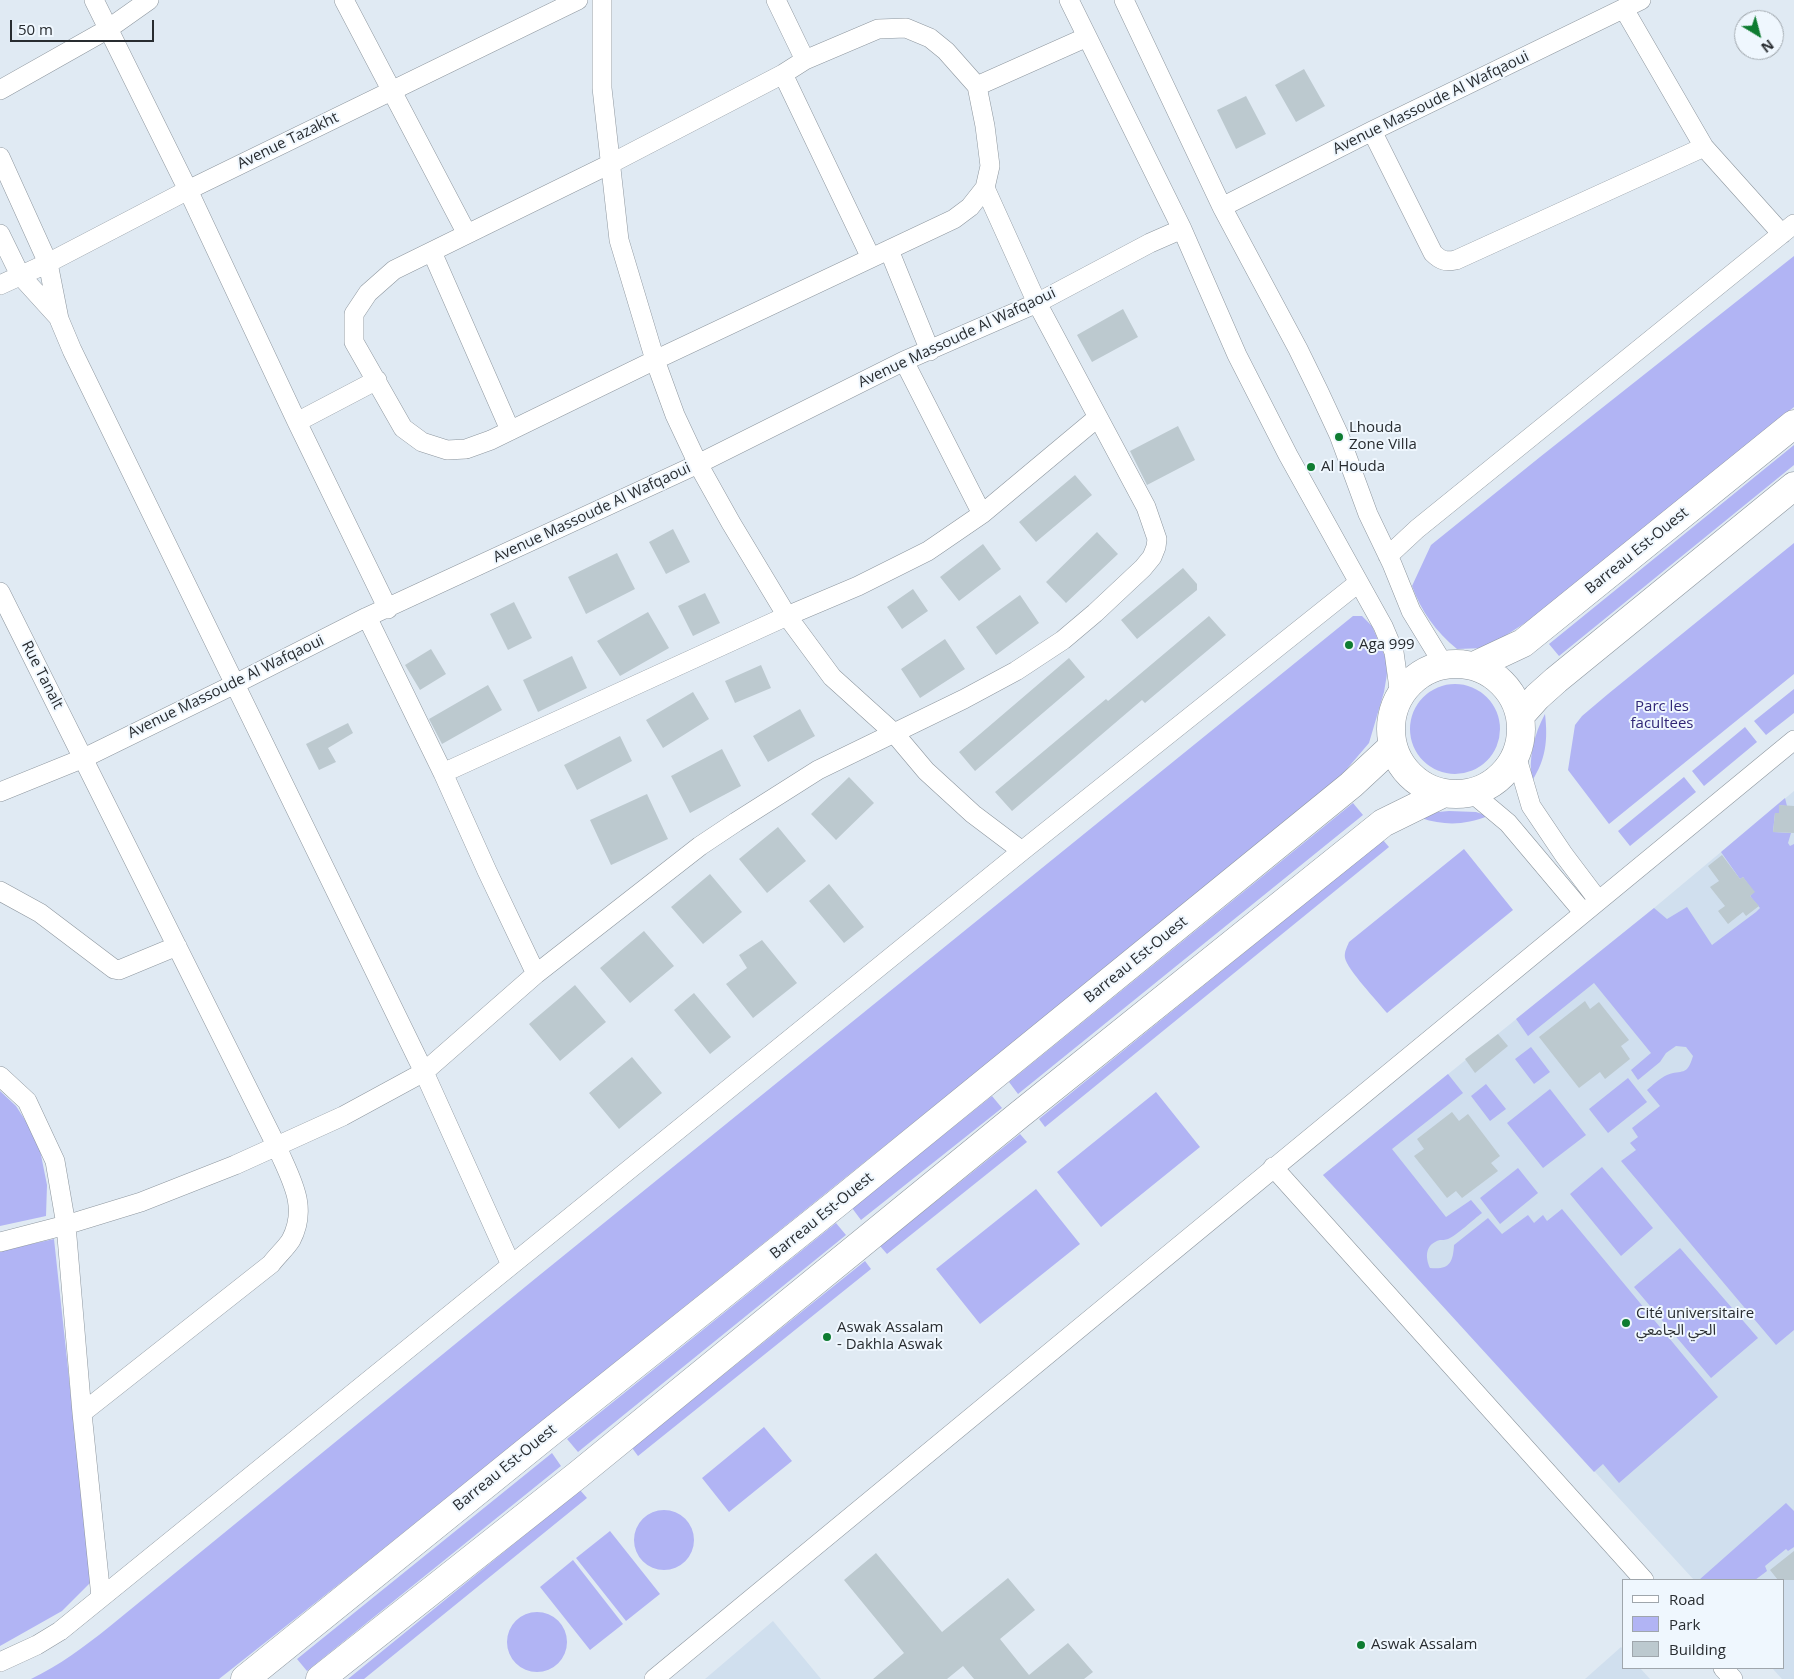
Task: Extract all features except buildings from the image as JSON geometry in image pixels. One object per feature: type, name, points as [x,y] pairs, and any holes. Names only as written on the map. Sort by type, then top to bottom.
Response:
[{"type":"main road","name":"Barreau Est-Ouest","points":[[1474,666],[1523,643],[1794,424]]},
{"type":"main road","points":[[1520,716],[1556,680],[1794,486]]},
{"type":"main road","points":[[1444,665],[1474,666],[1491,673],[1504,684],[1514,699],[1520,716],[1520,743],[1516,755],[1508,768],[1485,787],[1471,792],[1444,793],[1430,788],[1412,776],[1398,759],[1393,746],[1392,720],[1394,708],[1408,685],[1431,669],[1444,665]]},
{"type":"main road","name":"Barreau Est-Ouest","points":[[245,1679],[983,1085],[1351,785],[1393,746]]},
{"type":"main road","points":[[320,1679],[579,1474],[1019,1115],[1383,823],[1444,793]]},
{"type":"street","points":[[94,0],[188,190],[297,422],[388,608]]},
{"type":"street","points":[[0,90],[108,29],[150,0]]},
{"type":"street","points":[[344,0],[467,234]]},
{"type":"street","name":"Avenue Tazakht","points":[[0,284],[48,263],[188,190],[578,0]]},
{"type":"street","points":[[602,0],[602,88],[619,240],[655,360],[675,415],[698,464],[787,616],[832,677],[894,733],[932,778],[972,814],[1022,851]]},
{"type":"street","points":[[776,0],[805,60]]},
{"type":"street","points":[[1069,0],[1182,229],[1237,355],[1288,455],[1381,622],[1394,652],[1400,696]]},
{"type":"street","points":[[1124,0],[1222,207],[1319,392],[1338,435],[1368,514],[1411,611],[1444,665]]},
{"type":"street","name":"Avenue Massoude Al Wafqaoui","points":[[1222,207],[1372,131],[1641,0]]},
{"type":"street","points":[[1388,556],[1417,529],[1788,229],[1704,147],[1624,9]]},
{"type":"street","points":[[906,28],[930,38],[946,51],[977,86],[990,166],[985,188],[970,206],[954,219],[655,360],[492,440],[466,449],[447,450],[422,442],[403,428],[354,342],[354,314],[368,293],[394,270],[610,164],[783,74],[805,60],[878,29],[906,28]]},
{"type":"street","points":[[977,86],[1087,37]]},
{"type":"street","points":[[783,74],[871,258]]},
{"type":"street","points":[[1372,131],[1433,253],[1439,259],[1446,262],[1456,260],[1704,147]]},
{"type":"street","points":[[0,157],[48,263],[59,319],[80,368],[424,1072],[511,1266]]},
{"type":"street","points":[[0,1242],[66,1225],[141,1202],[235,1166],[343,1116],[424,1072],[536,974],[700,846],[818,770],[964,699],[1016,671],[1063,640],[1143,568],[1152,557],[1157,539],[1148,514],[1037,303],[985,188]]},
{"type":"street","name":"Avenue Massoude Al Wafqaoui","points":[[0,792],[84,758],[367,617],[698,464],[904,361],[1037,303],[1150,243],[1182,229]]},
{"type":"street","points":[[0,234],[20,275],[59,319]]},
{"type":"street","points":[[889,250],[930,351]]},
{"type":"street","points":[[432,252],[510,430]]},
{"type":"street","points":[[904,361],[982,514]]},
{"type":"street","points":[[297,422],[377,380]]},
{"type":"street","points":[[443,774],[787,616],[858,586],[928,551],[982,514],[1097,418]]},
{"type":"street","points":[[0,1662],[37,1645],[60,1631],[1022,851],[1358,583]]},
{"type":"street","name":"Rue Tanalt","points":[[0,592],[277,1147],[299,1200],[299,1219],[291,1241],[271,1264],[82,1413]]},
{"type":"street","points":[[367,617],[443,774],[536,974]]},
{"type":"street","points":[[654,1679],[937,1447],[1273,1167],[1794,740]]},
{"type":"street","points":[[1516,755],[1531,806],[1564,855],[1598,900]]},
{"type":"street","points":[[1471,792],[1508,823],[1583,912]]},
{"type":"street","points":[[0,891],[40,913],[114,969],[119,970],[177,946]]},
{"type":"street","points":[[0,1076],[27,1101],[55,1161],[66,1225],[82,1413],[101,1596]]},
{"type":"street","points":[[1273,1167],[1643,1579]]},
{"type":"street","points":[[1724,1669],[1733,1679]]},
{"type":"shaded area","name":"Cité universitaire الحي الجامعي","points":[[1794,791],[1794,1679],[1782,1679],[1773,1669],[1784,1669],[1784,1579],[1693,1579],[1323,1175],[1654,908]]},
{"type":"shaded area","points":[[773,1621],[821,1679],[705,1679]]},
{"type":"shaded area","points":[[1621,1647],[1622,1669],[1641,1669],[1650,1679],[1585,1679]]},
{"type":"green space","points":[[1794,256],[1794,407],[1536,616],[1486,648],[1457,649],[1449,642],[1430,621],[1412,586],[1431,545]]},
{"type":"green space","points":[[1794,445],[1794,465],[1559,656],[1549,644]]},
{"type":"green space","name":"Parc les facultees","points":[[1794,543],[1794,674],[1609,824],[1568,770],[1575,725],[1582,716],[1608,694]]},
{"type":"green space","points":[[1353,616],[1362,616],[1372,626],[1386,659],[1387,674],[1384,692],[1369,743],[1340,777],[1309,805],[219,1679],[31,1679],[72,1655],[109,1627],[536,1278]]},
{"type":"green space","points":[[1455,684],[1472,687],[1487,697],[1497,712],[1500,729],[1497,746],[1487,761],[1472,771],[1455,774],[1438,771],[1423,761],[1413,746],[1410,729],[1413,712],[1423,697],[1438,687]]},
{"type":"green space","points":[[1794,689],[1794,713],[1766,735],[1754,721]]},
{"type":"green space","points":[[1545,714],[1545,749],[1537,773],[1532,781],[1531,755]]},
{"type":"green space","points":[[1745,727],[1757,742],[1704,786],[1692,771]]},
{"type":"green space","points":[[1684,777],[1696,792],[1630,846],[1618,831]]},
{"type":"green space","points":[[1785,798],[1787,806],[1779,805],[1779,813],[1775,813],[1773,832],[1791,833],[1788,843],[1790,846],[1794,844],[1794,1330],[1776,1345],[1621,1161],[1636,1150],[1630,1143],[1638,1137],[1632,1128],[1660,1106],[1647,1090],[1664,1076],[1686,1070],[1689,1067],[1693,1056],[1686,1047],[1676,1046],[1638,1080],[1631,1070],[1651,1053],[1594,983],[1528,1036],[1516,1019],[1654,908],[1667,919],[1687,907],[1712,945],[1756,912],[1760,908],[1750,896],[1754,892],[1743,877],[1740,879],[1721,852]]},
{"type":"green space","points":[[1353,803],[1363,815],[1018,1094],[1009,1082]]},
{"type":"green space","points":[[1438,812],[1476,812],[1488,816],[1463,823],[1438,822],[1421,818]]},
{"type":"green space","points":[[1383,840],[1389,847],[1045,1127],[1039,1119]]},
{"type":"green space","points":[[1464,849],[1513,910],[1387,1013],[1347,963],[1345,954],[1349,942]]},
{"type":"green space","points":[[1531,1047],[1550,1072],[1534,1084],[1515,1059]]},
{"type":"green space","points":[[1448,1074],[1463,1093],[1392,1149],[1446,1217],[1471,1200],[1482,1213],[1451,1237],[1431,1245],[1427,1255],[1430,1268],[1442,1268],[1449,1264],[1454,1245],[1488,1218],[1502,1234],[1528,1215],[1534,1223],[1543,1215],[1547,1221],[1562,1209],[1718,1397],[1619,1483],[1603,1464],[1594,1472],[1323,1175]]},
{"type":"green space","points":[[1628,1078],[1647,1102],[1608,1133],[1589,1109]]},
{"type":"green space","points":[[1486,1084],[1506,1109],[1490,1121],[1471,1096]]},
{"type":"green space","points":[[1550,1089],[1586,1135],[1543,1168],[1507,1123]]},
{"type":"green space","points":[[0,1091],[16,1106],[38,1140],[47,1185],[46,1216],[0,1226]]},
{"type":"green space","points":[[1156,1092],[1200,1147],[1101,1227],[1057,1172]]},
{"type":"green space","points":[[992,1096],[1002,1108],[861,1220],[852,1208]]},
{"type":"green space","points":[[1020,1134],[1027,1142],[887,1254],[880,1246]]},
{"type":"green space","points":[[1602,1167],[1653,1228],[1621,1256],[1570,1194]]},
{"type":"green space","points":[[1518,1168],[1538,1193],[1500,1224],[1480,1198]]},
{"type":"green space","points":[[1036,1189],[1080,1244],[980,1324],[936,1269]]},
{"type":"green space","points":[[836,1223],[846,1235],[578,1452],[567,1439]]},
{"type":"green space","points":[[54,1239],[91,1582],[62,1611],[0,1646],[0,1251]]},
{"type":"green space","points":[[1680,1248],[1758,1338],[1711,1378],[1634,1287]]},
{"type":"green space","points":[[865,1261],[871,1269],[638,1456],[632,1448]]},
{"type":"green space","points":[[764,1427],[792,1461],[729,1512],[702,1478]]},
{"type":"green space","points":[[552,1453],[561,1466],[307,1671],[297,1659]]},
{"type":"green space","points":[[580,1490],[587,1498],[364,1679],[348,1679]]},
{"type":"green space","points":[[1786,1503],[1794,1511],[1794,1547],[1788,1551],[1786,1549],[1765,1566],[1767,1571],[1756,1579],[1700,1579]]},
{"type":"green space","points":[[658,1510],[670,1510],[686,1518],[692,1528],[694,1540],[692,1552],[686,1562],[670,1570],[658,1570],[642,1562],[634,1546],[634,1534],[642,1518]]},
{"type":"green space","points":[[610,1531],[660,1594],[626,1621],[576,1558]]},
{"type":"green space","points":[[573,1560],[623,1624],[590,1650],[540,1587]]},
{"type":"green space","points":[[531,1612],[543,1612],[559,1620],[565,1630],[567,1642],[565,1654],[559,1664],[543,1672],[531,1672],[515,1664],[507,1648],[507,1636],[515,1620]]},
{"type":"place","name":"Lhouda Zone Villa","points":[[1339,437]]},
{"type":"place","name":"Al Houda","points":[[1311,467]]},
{"type":"place","name":"Aga 999","points":[[1349,645]]},
{"type":"place","name":"Cité universitaire الحي الجامعي","points":[[1626,1323]]},
{"type":"place","name":"Aswak Assalam - Dakhla Aswak","points":[[827,1337]]},
{"type":"place","name":"Aswak Assalam","points":[[1361,1645]]}]
